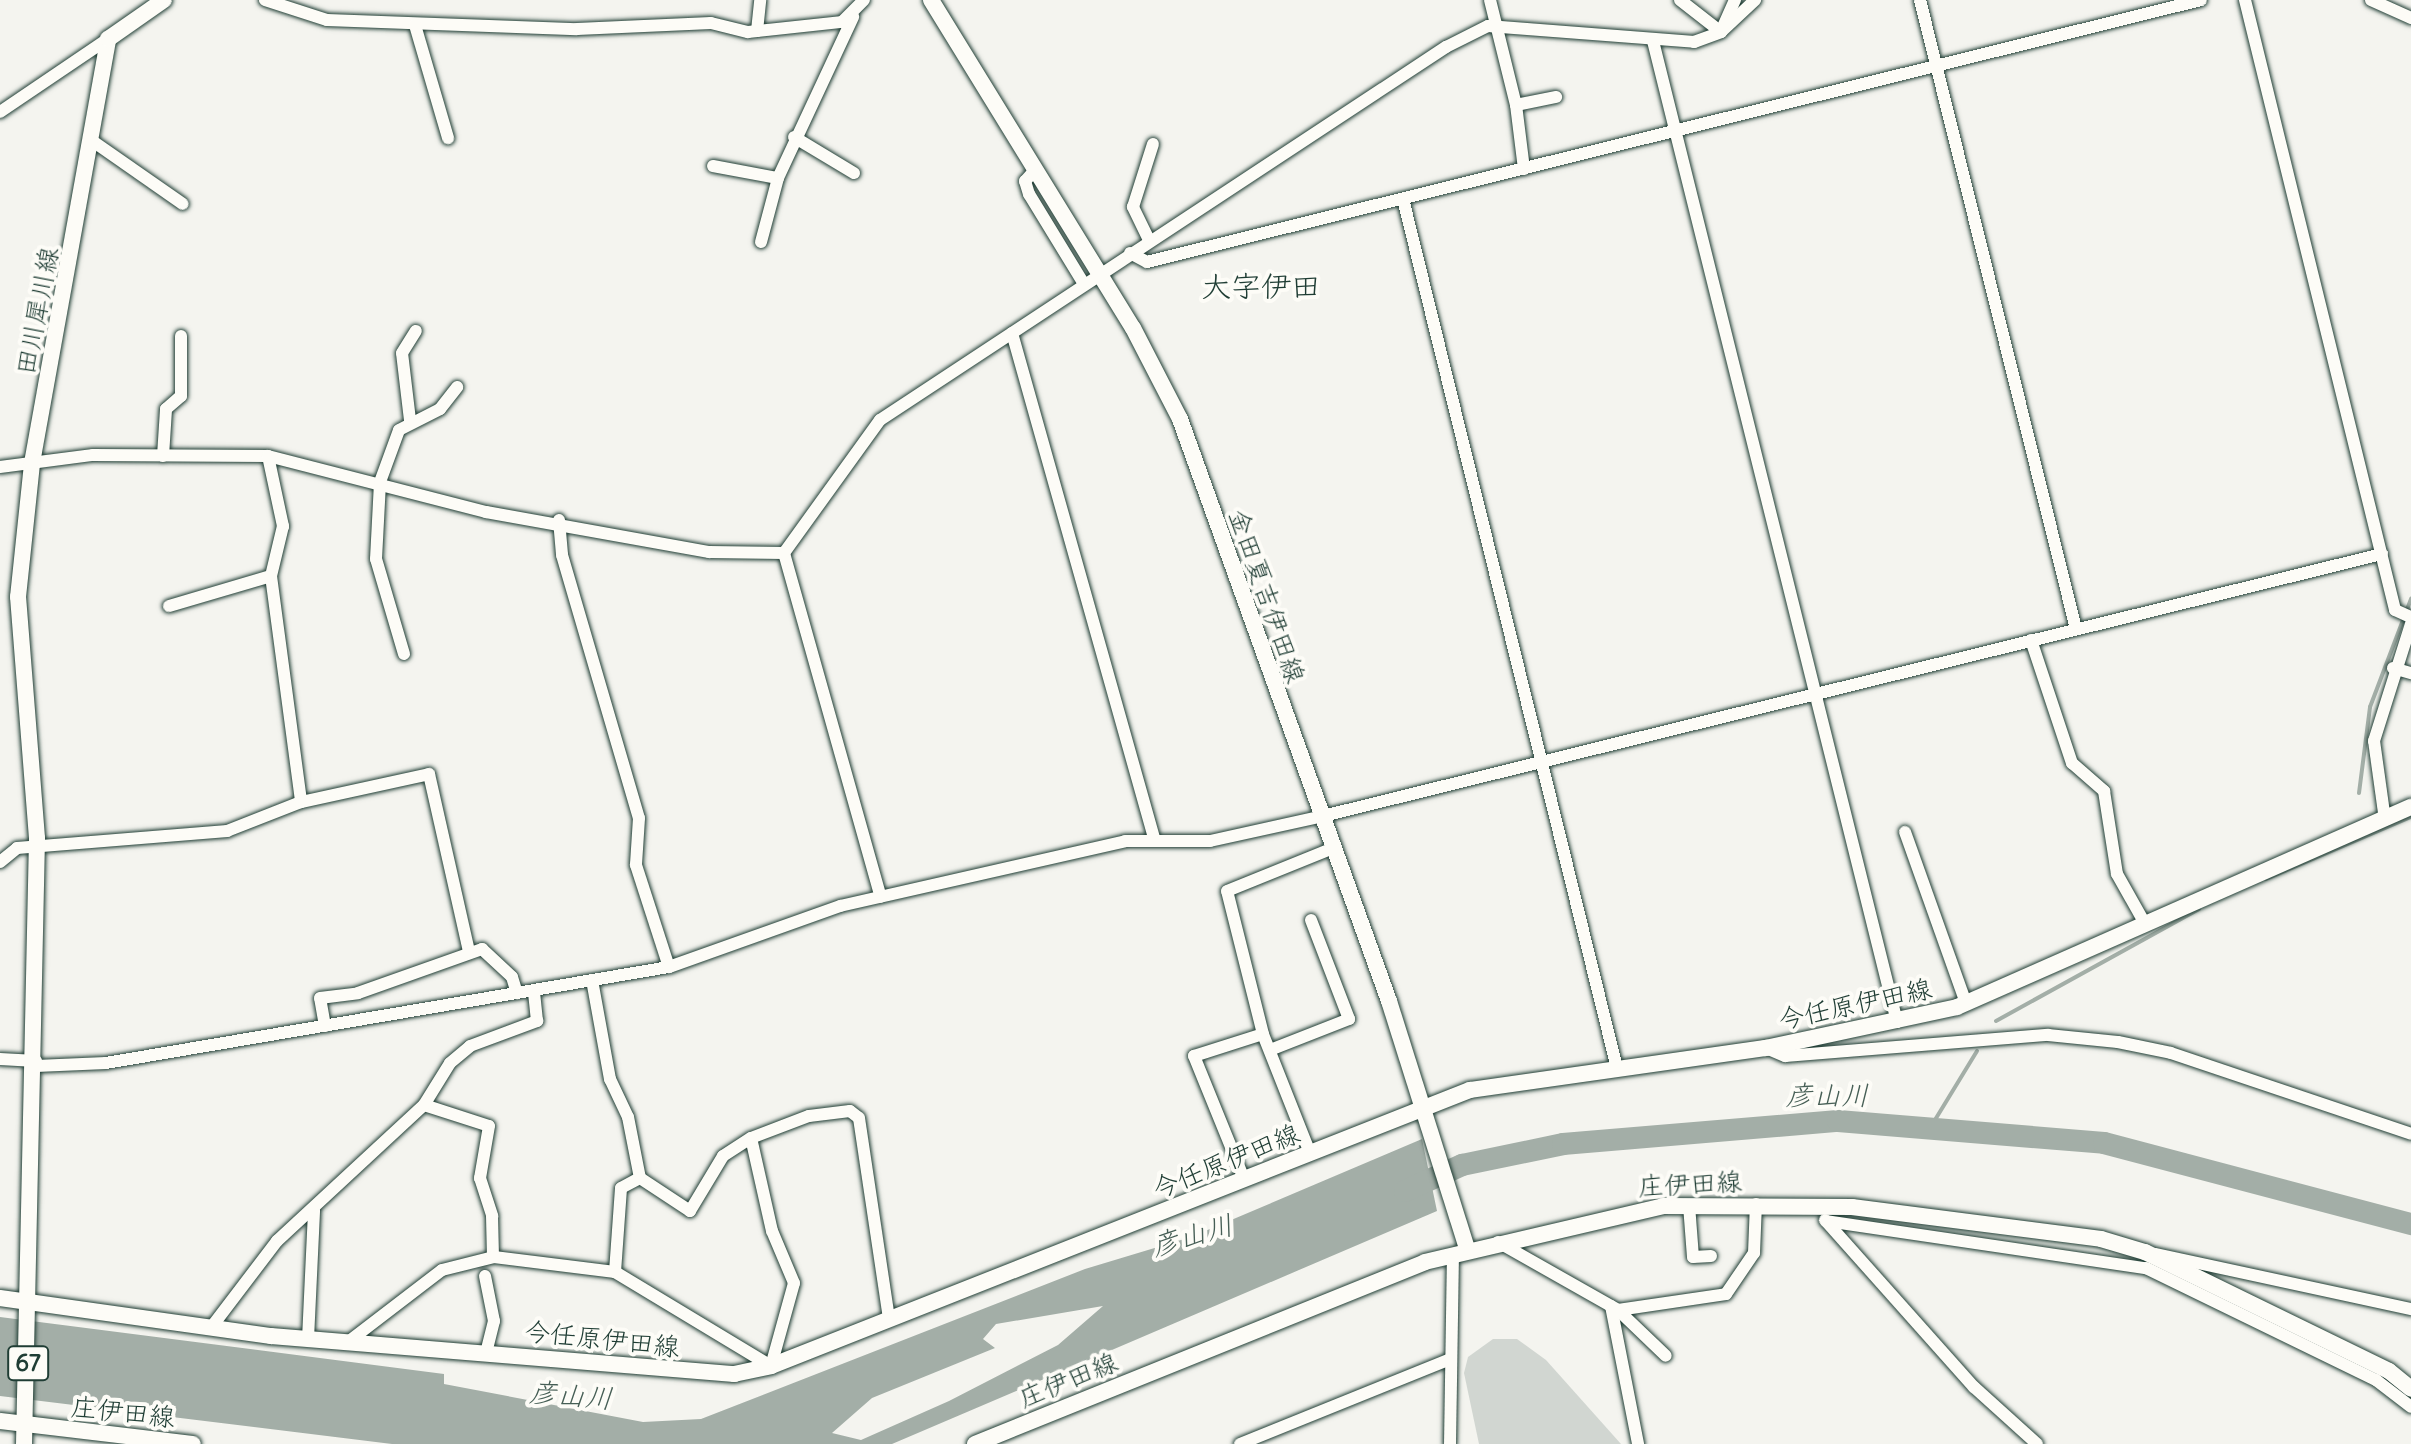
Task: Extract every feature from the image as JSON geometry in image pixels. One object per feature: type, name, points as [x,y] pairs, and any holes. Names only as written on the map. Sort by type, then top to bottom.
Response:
[{"type":"main road","points":[[108,39],[164,0]]},
{"type":"main road","name":"金田夏吉伊田線","points":[[931,0],[1099,274],[1180,419],[1319,817],[1389,1001],[1461,1247]]},
{"type":"main road","name":"田川犀川線","points":[[31,1301],[37,848],[18,597],[32,463],[94,142],[108,39]]},
{"type":"main road","name":"今任原伊田線","points":[[31,1301],[210,1329],[308,1339],[694,1372],[771,1366],[1420,1108],[1503,1081],[1616,1064],[1766,1048],[1897,1022],[1966,1003],[2411,807]]},
{"type":"main road","name":"庄伊田線","points":[[975,1444],[1461,1247],[1498,1242],[1594,1217],[1689,1205],[1813,1206],[1958,1215],[2145,1252],[2389,1371],[2411,1389]]},
{"type":"main road","points":[[0,1298],[31,1301]]},
{"type":"main road","name":"67","points":[[24,1444],[31,1301]]},
{"type":"main road","name":"庄伊田線","points":[[0,1421],[193,1444]]},
{"type":"street","points":[[265,0],[311,6],[327,20],[415,25],[711,23],[757,31],[842,22],[854,14]]},
{"type":"street","points":[[757,31],[760,0]]},
{"type":"street","points":[[761,242],[778,178],[794,137],[854,14],[864,0]]},
{"type":"street","points":[[1490,0],[1500,26],[1516,105],[1524,169]]},
{"type":"street","points":[[1680,0],[1721,32]]},
{"type":"street","points":[[784,553],[880,420],[1446,47],[1500,26],[1694,42],[1721,32],[1755,0]]},
{"type":"street","points":[[1920,0],[2076,629]]},
{"type":"street","points":[[1130,253],[1147,262],[2201,0]]},
{"type":"street","points":[[2245,0],[2395,610],[2411,617]]},
{"type":"street","points":[[2371,0],[2411,18]]},
{"type":"street","points":[[1721,32],[1730,2]]},
{"type":"street","points":[[415,25],[448,138]]},
{"type":"street","points":[[0,112],[108,39]]},
{"type":"street","points":[[1653,41],[1812,695],[1897,1022]]},
{"type":"street","points":[[1516,105],[1556,97]]},
{"type":"street","points":[[794,137],[854,173]]},
{"type":"street","points":[[94,142],[183,204]]},
{"type":"street","points":[[1149,240],[1133,207],[1153,144]]},
{"type":"street","points":[[713,166],[778,178]]},
{"type":"street","points":[[1035,170],[1025,181],[1029,194],[1084,284]]},
{"type":"street","points":[[1403,199],[1544,761],[1616,1064]]},
{"type":"street","points":[[410,420],[402,353],[416,331]]},
{"type":"street","points":[[1012,333],[1154,838]]},
{"type":"street","points":[[163,456],[166,409],[181,396],[181,336]]},
{"type":"street","points":[[404,654],[376,559],[380,482],[391,442],[410,420],[440,409],[457,387]]},
{"type":"street","points":[[0,467],[163,456],[268,456],[380,482],[486,512],[559,520],[709,552],[784,553]]},
{"type":"street","points":[[268,456],[283,526],[271,576],[301,802]]},
{"type":"street","points":[[559,520],[562,555],[639,818],[636,865],[669,967]]},
{"type":"street","points":[[784,553],[881,897]]},
{"type":"street","points":[[0,1059],[36,1064],[106,1063],[669,967],[881,897],[1154,838],[1210,841],[1319,817],[2382,554]]},
{"type":"street","points":[[169,606],[271,576]]},
{"type":"street","points":[[2385,820],[2374,741],[2393,668],[2411,624]]},
{"type":"street","points":[[2031,640],[2072,763],[2104,791],[2117,874],[2144,922]]},
{"type":"street","points":[[2393,668],[2411,673]]},
{"type":"street","points":[[0,862],[17,848],[227,831],[301,802],[429,774],[469,951]]},
{"type":"street","points":[[1905,832],[1966,1003]]},
{"type":"street","points":[[1310,1153],[1263,1034],[1227,891],[1331,849]]},
{"type":"street","points":[[1270,1050],[1349,1019],[1311,920]]},
{"type":"street","points":[[325,1026],[320,998],[358,993],[469,951],[491,954],[517,993]]},
{"type":"street","points":[[592,980],[610,1079],[628,1117],[640,1178],[690,1211],[723,1156],[751,1138],[809,1116],[850,1111],[859,1118],[889,1319]]},
{"type":"street","points":[[210,1329],[269,1250],[424,1105],[436,1080],[470,1046],[537,1021],[534,990]]},
{"type":"street","points":[[1244,1179],[1194,1056],[1263,1034]]},
{"type":"street","points":[[1766,1048],[1785,1056],[2048,1035],[2118,1042],[2171,1053],[2411,1134]]},
{"type":"street","points":[[424,1105],[489,1126],[480,1178],[492,1216],[493,1257]]},
{"type":"street","points":[[348,1342],[442,1270],[493,1257],[615,1272],[771,1366],[794,1283],[772,1231],[751,1138]]},
{"type":"street","points":[[615,1272],[621,1188],[640,1178]]},
{"type":"street","points":[[1614,1308],[1726,1294],[1754,1253],[1756,1204]]},
{"type":"street","points":[[1689,1205],[1693,1257],[1711,1256]]},
{"type":"street","points":[[1813,1206],[1974,1387],[2037,1444]]},
{"type":"street","points":[[308,1339],[314,1210]]},
{"type":"street","points":[[1826,1221],[2146,1268],[2376,1380],[2411,1407]]},
{"type":"street","points":[[1498,1242],[1614,1308],[1666,1356]]},
{"type":"street","points":[[1450,1444],[1450,1359],[1461,1247]]},
{"type":"street","points":[[2145,1252],[2246,1267],[2411,1309]]},
{"type":"street","points":[[485,1276],[494,1321],[486,1352]]},
{"type":"street","points":[[1614,1308],[1638,1444]]},
{"type":"street","points":[[1240,1444],[1450,1359]]},
{"type":"shaded area","points":[[1422,1139],[1437,1211],[892,1444],[392,1444],[0,1396],[0,1317],[444,1374],[444,1384],[643,1422],[701,1419],[1085,1269],[1191,1237]],"holes":[[[1103,1306],[1058,1345],[949,1401],[861,1440],[832,1433],[872,1398],[995,1348],[983,1339],[996,1324]]]},
{"type":"shaded area","points":[[1493,1339],[1517,1339],[1546,1360],[1621,1444],[1479,1444],[1464,1373],[1468,1357]]},
{"type":"waterway","points":[[2359,793],[2370,707],[2411,599]]},
{"type":"waterway","points":[[2266,879],[2411,817]]},
{"type":"waterway","points":[[1996,1021],[2199,909]]},
{"type":"waterway","points":[[1927,1133],[1977,1051]]},
{"type":"waterway","name":"彦山川","points":[[1405,1191],[1462,1165],[1563,1144],[1838,1121],[2104,1143],[2411,1224]]},
{"type":"district","name":"大字伊田","points":[[1261,286]]}]
